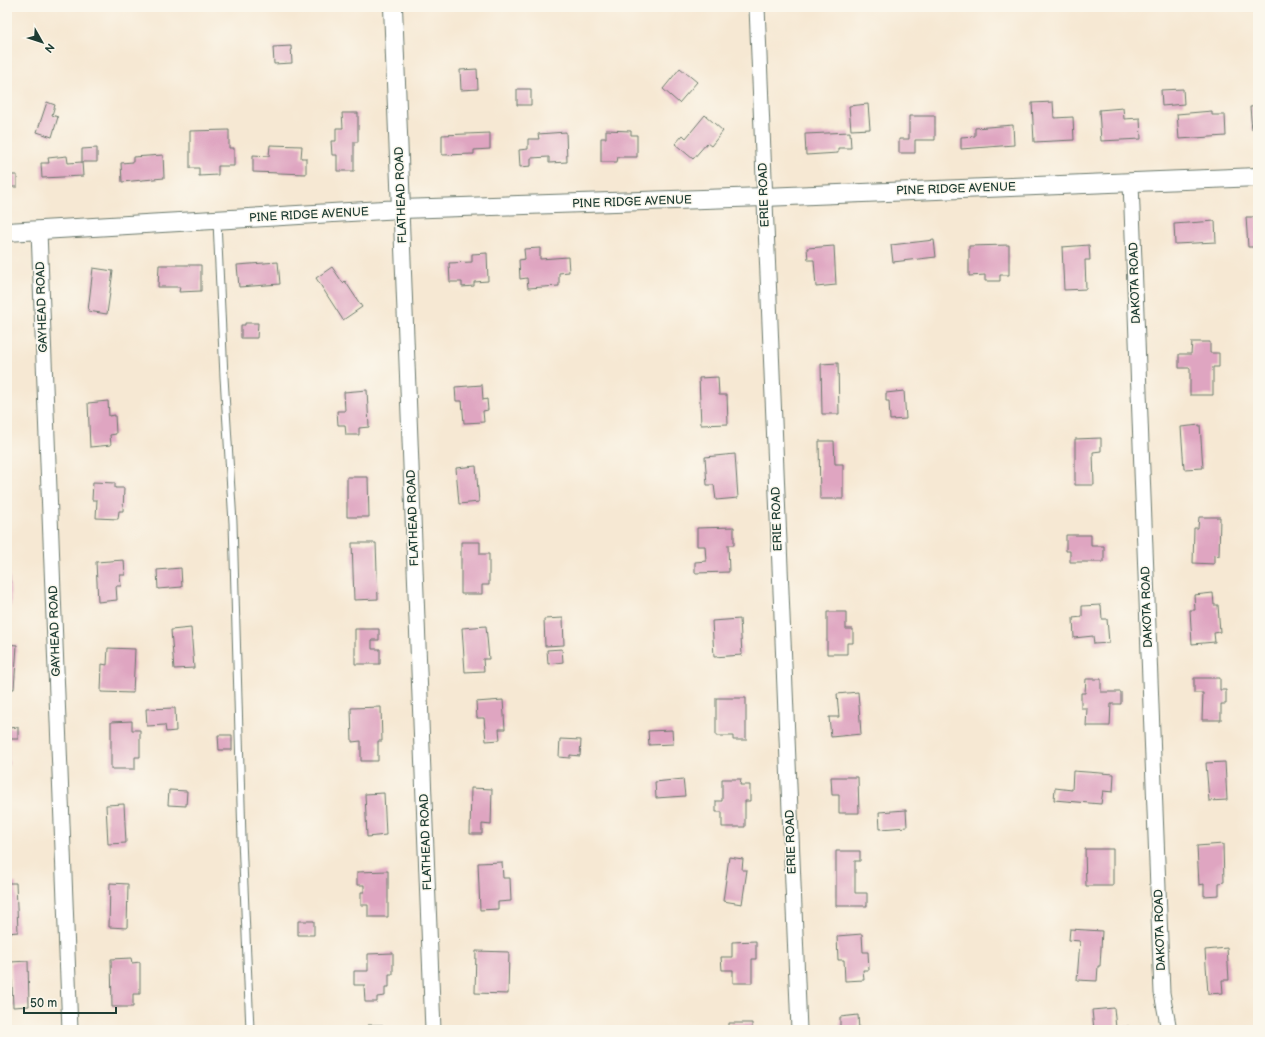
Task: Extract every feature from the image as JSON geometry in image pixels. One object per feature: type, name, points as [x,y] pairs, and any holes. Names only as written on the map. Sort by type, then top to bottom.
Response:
[{"type":"street","name":"FLATHEAD ROAD","points":[[393,7],[433,1030]]},
{"type":"street","name":"ERIE ROAD","points":[[757,7],[799,1030]]},
{"type":"street","name":"PINE RIDGE AVENUE","points":[[7,232],[401,209],[764,197],[1258,177]]},
{"type":"street","name":"DAKOTA ROAD","points":[[1131,182],[1162,993],[1169,1030]]},
{"type":"street","name":"GAYHEAD ROAD","points":[[39,231],[70,1030]]},
{"type":"lane","points":[[217,220],[233,523],[242,839],[250,1030]]},
{"type":"building","points":[[291,46],[292,63],[274,64],[273,47]]},
{"type":"building","points":[[680,68],[697,82],[679,103],[663,89]]},
{"type":"building","points":[[477,69],[478,89],[461,90],[460,70]]},
{"type":"building","points":[[517,89],[531,89],[531,105],[517,105]]},
{"type":"building","points":[[1183,89],[1184,104],[1162,106],[1161,90]]},
{"type":"building","points":[[47,102],[55,105],[52,115],[58,117],[52,137],[37,132]]},
{"type":"building","points":[[1053,102],[1054,118],[1073,117],[1074,140],[1034,142],[1032,103]]},
{"type":"building","points":[[868,104],[870,129],[851,130],[849,106]]},
{"type":"building","points":[[1258,106],[1258,129],[1252,130],[1250,107]]},
{"type":"building","points":[[1123,108],[1124,119],[1140,118],[1141,139],[1101,141],[1099,110]]},
{"type":"building","points":[[1212,111],[1212,115],[1225,115],[1226,136],[1179,139],[1177,114]]},
{"type":"building","points":[[342,113],[358,113],[358,142],[354,142],[354,171],[337,171],[337,155],[332,155],[331,141],[336,141],[336,128],[343,128]]},
{"type":"building","points":[[705,115],[723,131],[711,146],[707,143],[693,159],[675,144],[683,135],[686,138]]},
{"type":"building","points":[[909,116],[935,116],[935,140],[915,140],[915,153],[899,153],[899,139],[909,139]]},
{"type":"building","points":[[1013,125],[1014,145],[961,149],[961,137],[975,136],[975,128]]},
{"type":"building","points":[[229,130],[229,148],[234,148],[234,166],[218,166],[218,175],[199,176],[199,168],[190,168],[190,131]]},
{"type":"building","points":[[606,130],[631,131],[631,135],[637,135],[637,157],[618,157],[617,162],[601,162],[601,138],[606,138]]},
{"type":"building","points":[[566,132],[567,162],[549,163],[549,157],[531,158],[531,166],[520,167],[519,150],[528,149],[528,139],[539,139],[538,134]]},
{"type":"building","points":[[850,132],[851,148],[838,148],[838,153],[806,155],[805,134]]},
{"type":"building","points":[[490,133],[490,149],[474,150],[474,154],[442,155],[442,135]]},
{"type":"building","points":[[270,145],[302,146],[301,158],[306,158],[306,174],[253,172],[253,155],[269,156]]},
{"type":"building","points":[[97,148],[97,162],[82,162],[82,149]]},
{"type":"building","points":[[163,155],[164,178],[122,182],[121,163],[133,162],[133,157]]},
{"type":"building","points":[[67,156],[68,163],[82,162],[83,176],[42,178],[41,163],[49,163],[48,158]]},
{"type":"building","points":[[7,175],[17,175],[17,187],[7,187]]},
{"type":"building","points":[[1246,217],[1258,217],[1258,247],[1248,247]]},
{"type":"building","points":[[1215,221],[1216,242],[1175,244],[1174,224]]},
{"type":"building","points":[[934,240],[936,257],[893,262],[891,245]]},
{"type":"building","points":[[1009,245],[1009,275],[1000,275],[1000,281],[985,281],[985,275],[969,276],[969,246]]},
{"type":"building","points":[[1089,245],[1090,260],[1085,260],[1086,289],[1064,290],[1062,247]]},
{"type":"building","points":[[834,246],[836,285],[816,287],[814,260],[808,260],[807,248]]},
{"type":"building","points":[[540,248],[540,259],[568,257],[569,272],[559,273],[559,286],[528,288],[527,278],[520,279],[519,260],[525,259],[524,249]]},
{"type":"building","points":[[487,253],[488,281],[474,282],[474,286],[462,287],[462,282],[450,282],[449,263],[472,262],[472,254]]},
{"type":"building","points":[[278,262],[280,284],[239,287],[237,265]]},
{"type":"building","points":[[159,265],[201,265],[201,291],[179,292],[180,287],[158,287]]},
{"type":"building","points":[[332,267],[343,283],[345,281],[362,307],[343,320],[316,278]]},
{"type":"building","points":[[93,268],[113,271],[107,314],[88,311]]},
{"type":"building","points":[[245,323],[258,323],[257,338],[241,338],[241,325],[245,325]]},
{"type":"building","points":[[1192,342],[1210,342],[1210,353],[1219,353],[1219,367],[1213,367],[1213,395],[1190,395],[1190,368],[1179,368],[1179,354],[1191,354]]},
{"type":"building","points":[[838,363],[839,414],[822,414],[821,364]]},
{"type":"building","points":[[718,377],[719,395],[727,395],[728,424],[701,425],[699,378]]},
{"type":"building","points":[[482,385],[483,400],[487,399],[488,410],[483,411],[484,422],[464,423],[462,401],[456,401],[455,387]]},
{"type":"building","points":[[367,390],[369,427],[359,428],[359,435],[346,435],[345,425],[338,425],[337,411],[345,411],[344,392]]},
{"type":"building","points":[[904,391],[906,419],[890,420],[889,401],[886,401],[886,393]]},
{"type":"building","points":[[108,401],[109,416],[115,415],[116,434],[110,435],[111,445],[90,447],[88,403]]},
{"type":"building","points":[[1200,425],[1203,468],[1184,469],[1181,427]]},
{"type":"building","points":[[1101,438],[1101,451],[1093,452],[1094,485],[1075,485],[1075,439]]},
{"type":"building","points":[[819,441],[834,441],[835,464],[843,464],[843,499],[820,499]]},
{"type":"building","points":[[735,454],[738,498],[716,500],[714,485],[707,485],[705,457]]},
{"type":"building","points":[[476,466],[479,502],[459,504],[456,468]]},
{"type":"building","points":[[347,477],[368,477],[369,517],[347,517]]},
{"type":"building","points":[[93,482],[115,483],[115,488],[124,488],[123,511],[119,511],[118,519],[96,518],[97,500],[92,500]]},
{"type":"building","points":[[1199,517],[1220,517],[1219,556],[1214,555],[1214,564],[1193,563],[1194,528],[1198,528]]},
{"type":"building","points":[[734,527],[734,545],[728,545],[729,572],[695,573],[695,562],[706,561],[705,546],[697,546],[697,528]]},
{"type":"building","points":[[1066,535],[1091,535],[1091,546],[1104,546],[1104,562],[1070,562],[1070,551],[1066,551]]},
{"type":"building","points":[[461,542],[480,542],[480,554],[489,554],[489,585],[482,585],[482,594],[461,594]]},
{"type":"building","points":[[352,543],[376,543],[378,599],[354,600]]},
{"type":"building","points":[[124,560],[125,575],[120,575],[121,586],[116,586],[117,600],[98,602],[96,562]]},
{"type":"building","points":[[7,565],[9,565],[11,606],[7,606]]},
{"type":"building","points":[[181,568],[182,587],[158,589],[157,570]]},
{"type":"building","points":[[1213,593],[1214,605],[1218,605],[1220,632],[1214,633],[1215,642],[1192,644],[1190,610],[1195,610],[1194,595]]},
{"type":"building","points":[[1101,605],[1102,619],[1107,619],[1109,643],[1094,644],[1093,636],[1074,638],[1073,618],[1082,617],[1082,606]]},
{"type":"building","points":[[827,612],[846,612],[846,629],[853,629],[853,643],[847,643],[847,654],[827,654]]},
{"type":"building","points":[[563,618],[564,645],[545,646],[544,619]]},
{"type":"building","points":[[740,619],[742,655],[714,657],[712,621]]},
{"type":"building","points":[[486,626],[489,659],[483,659],[484,671],[465,672],[462,628]]},
{"type":"building","points":[[191,628],[194,668],[174,669],[171,630]]},
{"type":"building","points":[[355,629],[379,629],[379,640],[372,640],[372,649],[380,649],[380,664],[355,664]]},
{"type":"building","points":[[7,644],[17,645],[14,689],[7,689]]},
{"type":"building","points":[[108,648],[135,649],[133,693],[101,692],[102,664],[107,665]]},
{"type":"building","points":[[562,649],[563,662],[548,664],[547,650]]},
{"type":"building","points":[[1194,678],[1220,678],[1220,690],[1226,690],[1226,704],[1221,704],[1221,720],[1202,720],[1203,693],[1194,693]]},
{"type":"building","points":[[1086,679],[1101,679],[1101,692],[1121,692],[1121,704],[1111,704],[1110,726],[1086,726],[1087,708],[1081,708],[1081,693],[1085,693]]},
{"type":"building","points":[[858,692],[861,734],[831,737],[829,717],[839,717],[837,694]]},
{"type":"building","points":[[716,698],[746,698],[746,740],[733,740],[733,736],[716,736]]},
{"type":"building","points":[[503,700],[505,729],[499,729],[500,740],[486,741],[484,718],[477,718],[476,702]]},
{"type":"building","points":[[381,707],[382,741],[378,741],[378,761],[361,761],[361,741],[352,742],[351,708]]},
{"type":"building","points":[[175,708],[176,731],[166,732],[165,725],[147,726],[146,709]]},
{"type":"building","points":[[7,715],[9,715],[9,728],[18,727],[18,739],[9,739],[9,765],[7,765]]},
{"type":"building","points":[[132,721],[132,730],[140,730],[140,757],[135,757],[135,769],[111,769],[111,722]]},
{"type":"building","points":[[672,730],[673,744],[649,745],[648,731]]},
{"type":"building","points":[[218,735],[232,735],[232,750],[219,750]]},
{"type":"building","points":[[560,739],[581,740],[580,756],[570,755],[570,758],[559,757]]},
{"type":"building","points":[[1225,762],[1227,800],[1209,801],[1206,763]]},
{"type":"building","points":[[1073,771],[1114,774],[1113,792],[1103,791],[1101,804],[1054,800],[1055,788],[1072,790]]},
{"type":"building","points":[[831,777],[858,777],[859,813],[839,813],[839,795],[832,795]]},
{"type":"building","points":[[683,779],[685,796],[656,798],[655,782]]},
{"type":"building","points":[[722,779],[741,779],[740,785],[750,785],[750,801],[745,801],[745,827],[722,827],[722,812],[716,812],[716,801],[722,801]]},
{"type":"building","points":[[471,788],[492,789],[491,825],[482,824],[482,834],[470,834]]},
{"type":"building","points":[[169,790],[187,791],[186,806],[168,805]]},
{"type":"building","points":[[384,793],[386,835],[367,837],[365,794]]},
{"type":"building","points":[[124,804],[126,843],[108,844],[106,805]]},
{"type":"building","points":[[906,810],[907,827],[880,829],[879,812]]},
{"type":"building","points":[[1223,844],[1224,882],[1219,883],[1219,895],[1204,896],[1204,884],[1199,885],[1197,846]]},
{"type":"building","points":[[1085,849],[1113,849],[1113,886],[1086,886]]},
{"type":"building","points":[[836,851],[860,851],[860,861],[855,861],[855,893],[867,893],[867,906],[836,906]]},
{"type":"building","points":[[729,857],[743,859],[742,870],[747,870],[742,904],[723,901]]},
{"type":"building","points":[[502,862],[503,878],[510,878],[511,901],[498,902],[498,909],[480,910],[478,863]]},
{"type":"building","points":[[388,871],[388,917],[368,917],[368,905],[361,905],[361,892],[364,892],[364,885],[357,885],[357,872]]},
{"type":"building","points":[[7,883],[16,883],[18,932],[7,933]]},
{"type":"building","points":[[110,883],[128,884],[127,928],[109,927]]},
{"type":"building","points":[[298,921],[314,921],[314,935],[298,935]]},
{"type":"building","points":[[1070,929],[1102,931],[1100,966],[1098,966],[1097,981],[1077,980],[1080,941],[1069,940]]},
{"type":"building","points":[[862,934],[863,952],[868,952],[869,970],[863,970],[864,980],[845,981],[844,960],[838,960],[837,936]]},
{"type":"building","points":[[756,941],[756,959],[752,959],[752,983],[733,983],[733,970],[722,970],[721,957],[732,957],[732,942]]},
{"type":"building","points":[[1227,948],[1229,980],[1222,980],[1223,993],[1208,994],[1205,950]]},
{"type":"building","points":[[476,951],[509,952],[508,994],[475,993]]},
{"type":"building","points":[[393,953],[393,974],[389,974],[389,987],[385,987],[385,996],[377,997],[377,1002],[365,1002],[364,985],[354,985],[354,971],[368,971],[368,954]]},
{"type":"building","points":[[131,958],[132,963],[140,962],[140,994],[133,994],[133,1007],[112,1007],[111,959]]},
{"type":"building","points":[[28,961],[29,1006],[13,1007],[11,962]]},
{"type":"building","points":[[1114,1008],[1116,1028],[1129,1026],[1129,1030],[1094,1030],[1092,1010]]},
{"type":"building","points":[[858,1015],[859,1030],[840,1030],[840,1017]]},
{"type":"building","points":[[729,1023],[752,1023],[752,1030],[729,1030]]},
{"type":"building","points":[[368,1025],[383,1025],[383,1030],[368,1030]]}]
